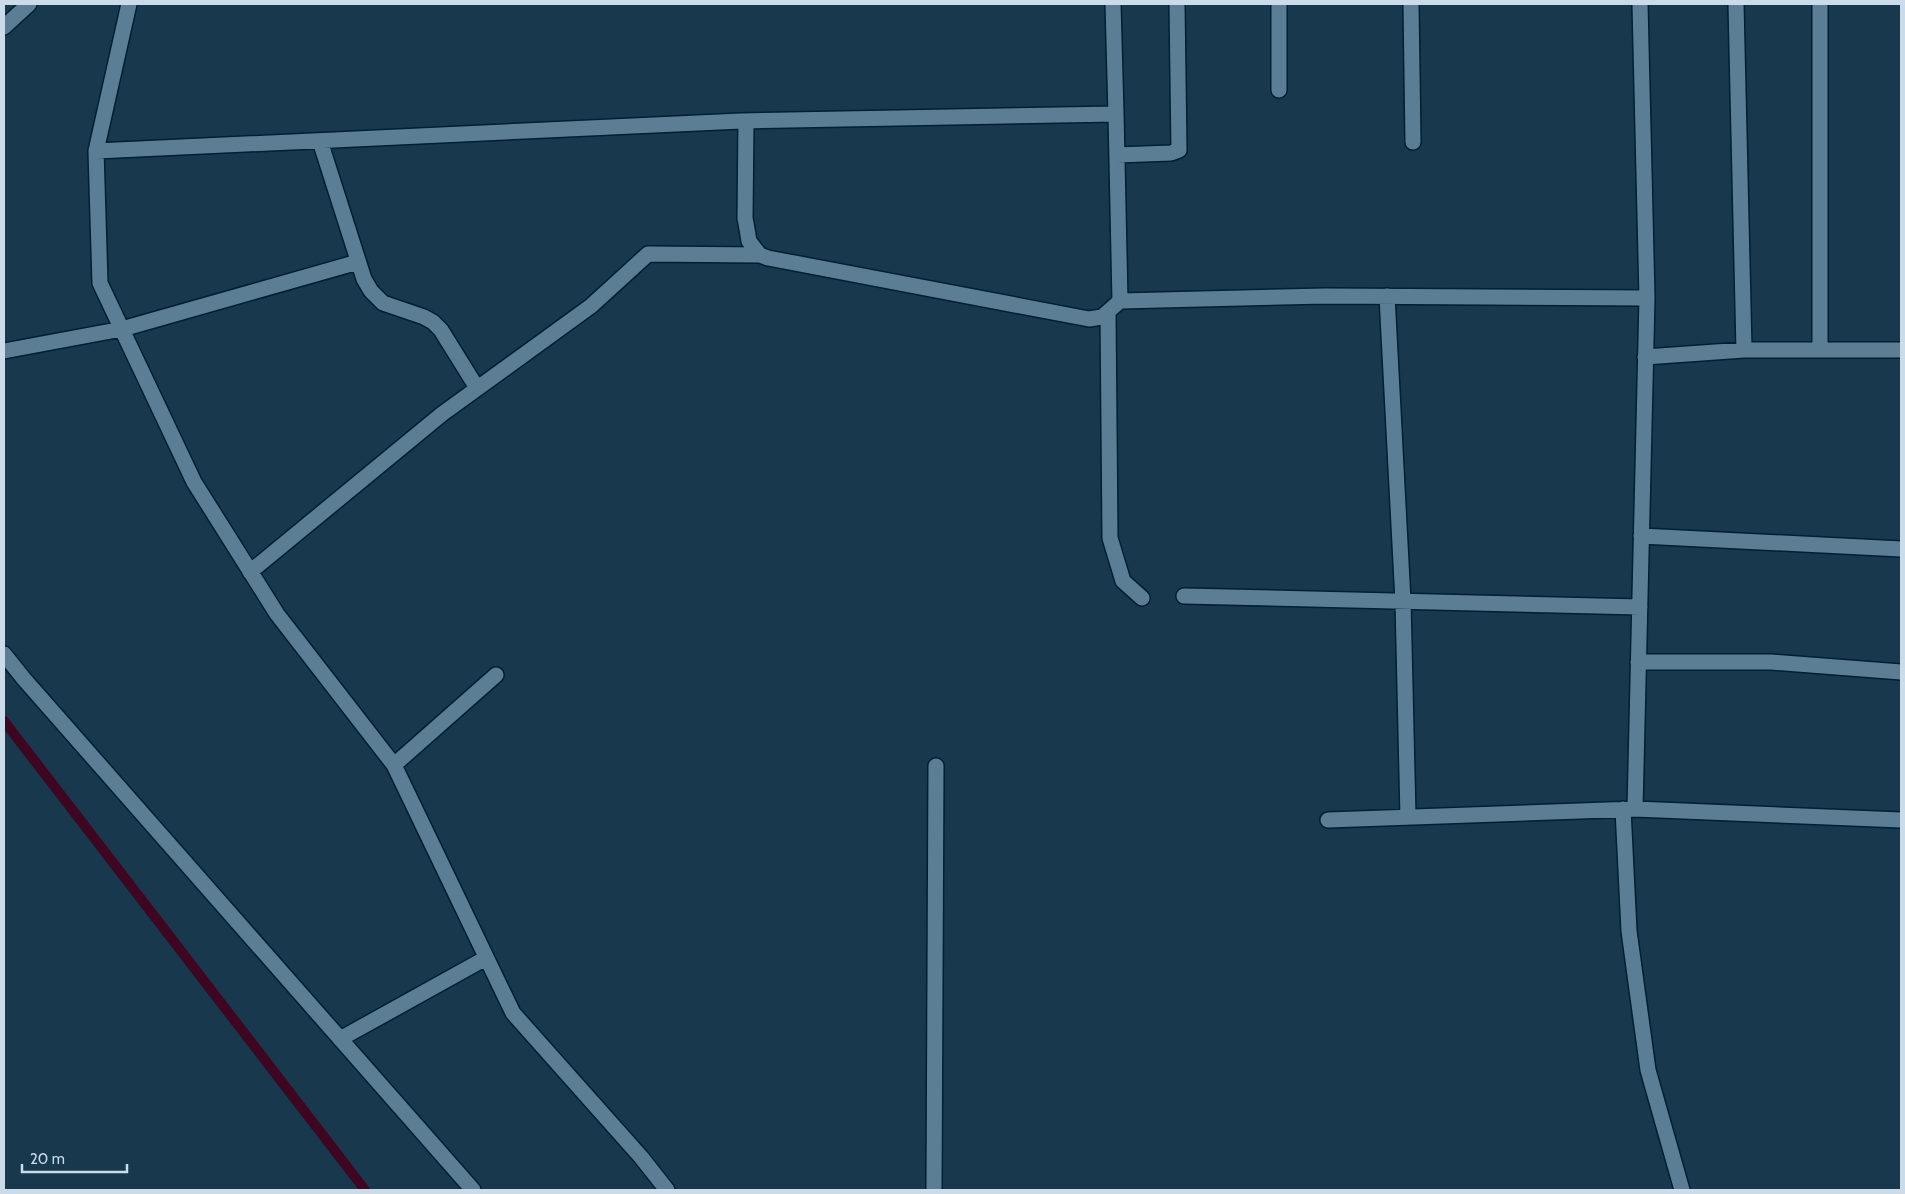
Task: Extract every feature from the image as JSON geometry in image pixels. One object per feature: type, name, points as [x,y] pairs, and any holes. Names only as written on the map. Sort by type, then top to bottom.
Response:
[{"type":"street","points":[[4,26],[29,4]]},
{"type":"street","points":[[129,4],[96,151],[100,283],[194,482],[276,614],[394,766],[513,1013],[641,1156],[667,1190]]},
{"type":"street","points":[[1113,4],[1120,301]]},
{"type":"street","points":[[1116,155],[1171,153],[1179,150],[1177,4]]},
{"type":"street","points":[[1279,4],[1279,90]]},
{"type":"street","points":[[1410,4],[1413,142]]},
{"type":"street","points":[[1640,4],[1647,298],[1640,607],[1629,809],[1629,931],[1648,1070],[1682,1190]]},
{"type":"street","points":[[1736,4],[1744,350]]},
{"type":"street","points":[[1820,4],[1820,350]]},
{"type":"street","points":[[96,151],[746,121],[1116,114]]},
{"type":"street","points":[[746,121],[745,218],[749,241],[760,255]]},
{"type":"street","points":[[320,141],[358,262],[371,292],[383,303],[424,317],[441,330],[478,388]]},
{"type":"street","points":[[250,572],[442,414],[591,306],[648,254],[760,255],[1089,319],[1096,319],[1108,313],[1120,301],[1325,296],[1647,298]]},
{"type":"street","points":[[4,351],[122,329],[358,262]]},
{"type":"street","points":[[1387,296],[1403,601],[1408,816]]},
{"type":"street","points":[[1108,313],[1110,538],[1123,581],[1142,598]]},
{"type":"street","points":[[1645,357],[1744,350],[1901,350]]},
{"type":"street","points":[[1641,536],[1901,549]]},
{"type":"street","points":[[1184,596],[1640,607]]},
{"type":"street","points":[[4,654],[473,1190]]},
{"type":"street","points":[[1638,662],[1771,662],[1901,672]]},
{"type":"street","points":[[394,766],[496,675]]},
{"type":"street","points":[[934,1190],[936,766]]},
{"type":"street","points":[[1328,820],[1629,809],[1901,820]]},
{"type":"street","points":[[340,1038],[486,958]]},
{"type":"waterway","points":[[4,721],[365,1190]]}]
